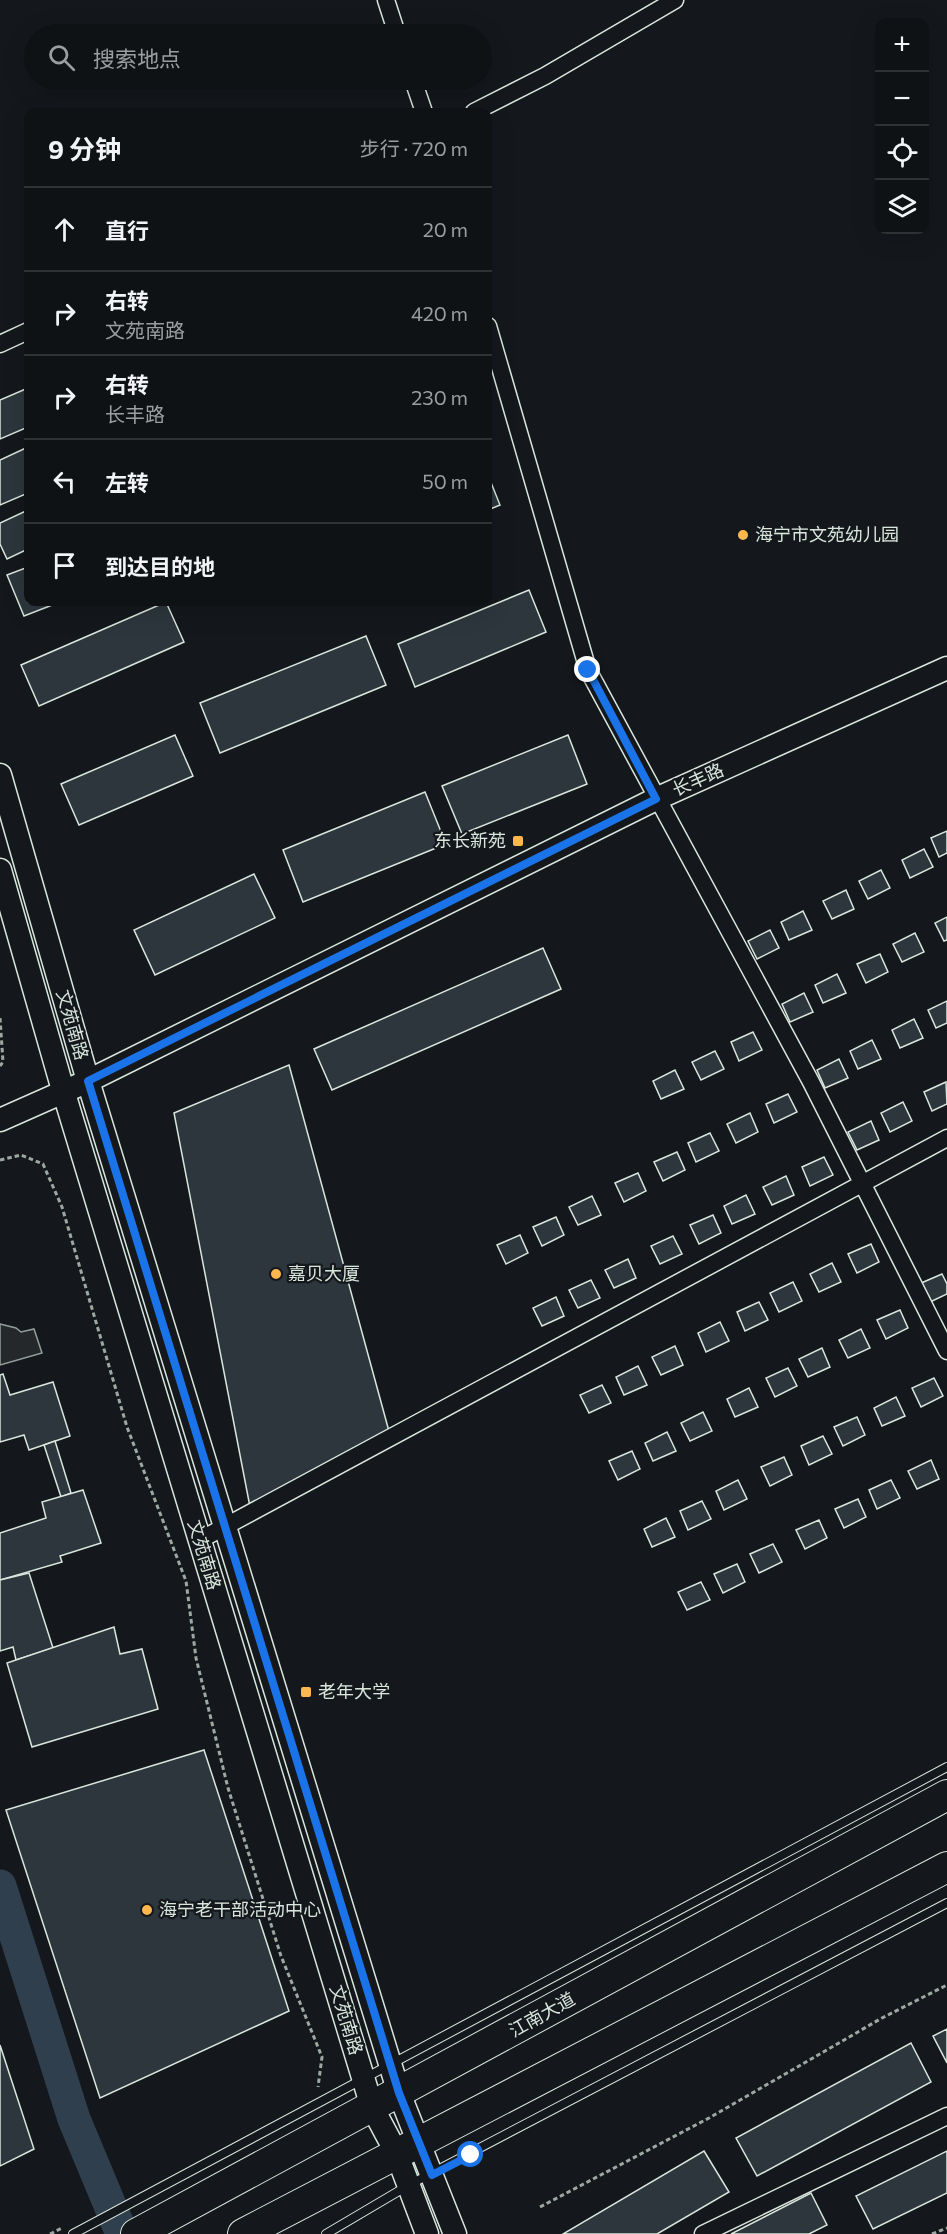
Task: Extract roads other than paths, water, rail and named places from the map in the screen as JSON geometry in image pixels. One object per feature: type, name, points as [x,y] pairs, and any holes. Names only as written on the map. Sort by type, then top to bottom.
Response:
[{"type":"highway","name":"江南大道","points":[[136,2234],[185,2208],[368,2093],[399,2093],[947,1795]]},
{"type":"highway","points":[[243,2234],[407,2146],[947,1867]]},
{"type":"main road","name":"长丰路","points":[[0,1120],[63,1090],[88,1081],[656,799],[947,668]]},
{"type":"main road","name":"文苑南路","points":[[0,774],[88,1081],[399,2093],[407,2146],[409,2186],[427,2234]]},
{"type":"main road","name":"文苑南路","points":[[0,870],[63,1090],[368,2093],[407,2146],[432,2175],[455,2234]]},
{"type":"street","points":[[386,0],[394,24]]},
{"type":"street","points":[[482,108],[545,76],[675,0]]},
{"type":"street","points":[[416,90],[423,108]]},
{"type":"street","points":[[0,344],[24,333]]},
{"type":"street","points":[[492,340],[588,670],[656,799],[812,1082],[947,1351]]},
{"type":"street","points":[[200,1540],[947,1138]]},
{"type":"street","points":[[703,2234],[947,2116]]},
{"type":"lane","points":[[73,2234],[173,2180],[368,2093],[390,2064],[947,1767]]},
{"type":"lane","points":[[326,2234],[409,2186],[947,1903]]},
{"type":"waterway","points":[[0,1886],[74,2119],[122,2234]]},
{"type":"place","name":"海宁市文苑幼儿园","points":[[743,535]]},
{"type":"place","name":"东长新苑","points":[[518,841]]},
{"type":"place","name":"嘉贝大厦","points":[[276,1274]]},
{"type":"place","name":"老年大学","points":[[306,1692]]},
{"type":"place","name":"海宁老干部活动中心","points":[[147,1910]]}]
